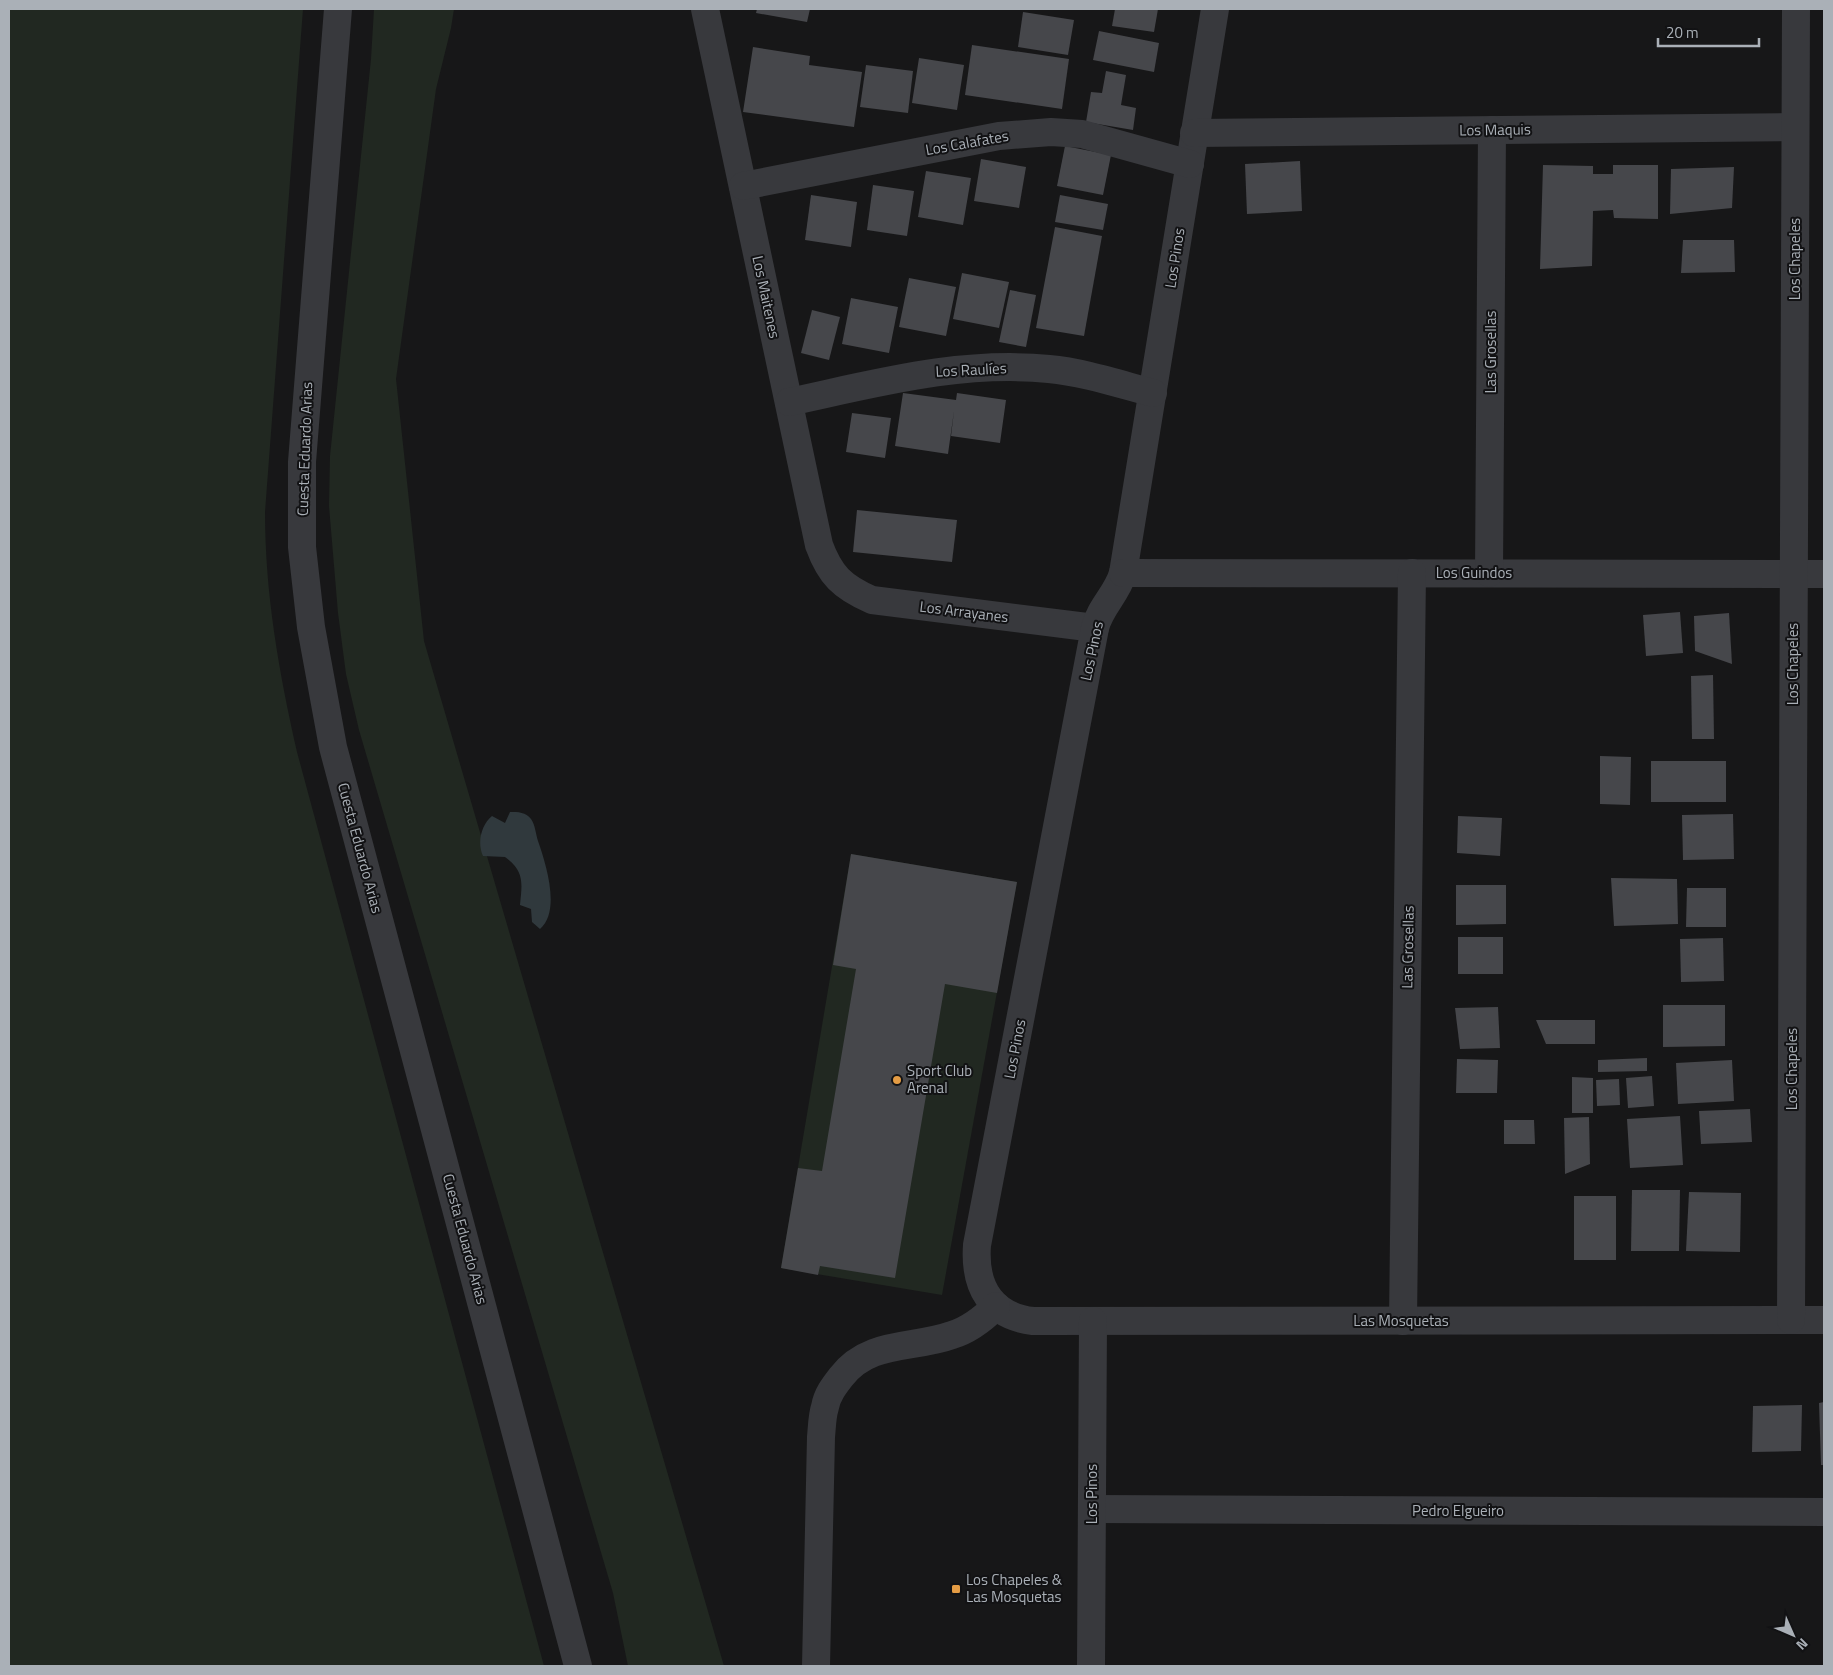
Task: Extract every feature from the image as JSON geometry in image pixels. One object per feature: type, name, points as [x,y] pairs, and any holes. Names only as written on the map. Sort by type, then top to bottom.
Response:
[{"type":"street","name":"Cuesta Eduardo Arias","points":[[338,9],[303,422],[302,548],[311,627],[334,747],[578,1666]]},
{"type":"street","name":"Los Maitenes","points":[[705,9],[819,545],[826,565],[838,580]]},
{"type":"street","name":"Los Pinos","points":[[991,1301],[977,1270],[977,1245],[1095,628],[1102,610],[1116,591],[1123,573],[1214,9]]},
{"type":"street","name":"Los Chapeles","points":[[1791,1320],[1796,9]]},
{"type":"street","name":"Los Maquis","points":[[1194,133],[1795,127]]},
{"type":"street","name":"Las Grosellas","points":[[1489,573],[1492,130]]},
{"type":"street","name":"Los Calafates","points":[[743,186],[999,136],[1025,133],[1082,134],[1190,164]]},
{"type":"street","name":"Los Raulíes","points":[[789,402],[932,372],[976,367],[1049,369],[1153,393]]},
{"type":"street","name":"Los Guindos","points":[[1123,573],[1824,574]]},
{"type":"street","name":"Las Grosellas","points":[[1403,1321],[1412,573]]},
{"type":"street","name":"Los Arrayanes","points":[[838,580],[854,592],[872,600],[1095,628]]},
{"type":"street","name":"Las Mosquetas","points":[[991,1301],[1008,1315],[1021,1320],[1824,1320]]},
{"type":"street","points":[[816,1666],[821,1437],[825,1406],[832,1388],[858,1361],[875,1352],[890,1347],[950,1336],[975,1324],[991,1301]]},
{"type":"street","name":"Los Pinos","points":[[1091,1666],[1093,1321]]},
{"type":"street","name":"Pedro Elgueiro","points":[[1092,1509],[1824,1512]]},
{"type":"shaded area","points":[[9,9],[303,9],[265,512],[267,573],[274,633],[297,752],[544,1666],[9,1666]]},
{"type":"shaded area","points":[[374,9],[454,9],[436,89],[396,379],[424,641],[724,1666],[628,1666],[613,1593],[359,730],[346,674],[338,613],[329,506],[330,456],[371,59]]},
{"type":"shaded area","points":[[510,812],[519,812],[531,819],[545,862],[551,899],[550,911],[540,929],[532,922],[531,909],[520,905],[521,878],[516,867],[505,857],[483,856],[481,851],[480,840],[485,824],[492,816],[505,823]]},
{"type":"shaded area","name":"Sport Club Arenal","points":[[851,854],[1017,882],[942,1295],[781,1268]]},
{"type":"building","points":[[757,9],[810,9],[807,22],[756,13]]},
{"type":"building","points":[[1115,9],[1158,9],[1154,32],[1112,26]]},
{"type":"building","points":[[1023,12],[1074,20],[1068,55],[1018,47]]},
{"type":"building","points":[[1099,31],[1159,43],[1154,72],[1093,60]]},
{"type":"building","points":[[972,45],[1069,59],[1062,109],[965,95]]},
{"type":"building","points":[[753,47],[810,56],[809,65],[862,72],[854,127],[743,112]]},
{"type":"building","points":[[919,58],[964,65],[957,110],[912,103]]},
{"type":"building","points":[[866,65],[913,71],[908,113],[860,107]]},
{"type":"building","points":[[1106,71],[1126,75],[1121,105],[1136,108],[1133,130],[1086,122],[1091,92],[1102,93]]},
{"type":"building","points":[[1065,146],[1111,155],[1103,195],[1057,186]]},
{"type":"building","points":[[981,159],[1026,167],[1019,208],[974,201]]},
{"type":"building","points":[[1300,161],[1302,211],[1247,214],[1245,164]]},
{"type":"building","points":[[1543,165],[1593,166],[1593,174],[1613,174],[1613,165],[1658,165],[1658,219],[1614,218],[1613,210],[1593,211],[1592,266],[1540,269]]},
{"type":"building","points":[[1734,167],[1732,208],[1670,214],[1671,169]]},
{"type":"building","points":[[926,171],[971,178],[963,225],[918,217]]},
{"type":"building","points":[[873,185],[914,191],[907,236],[867,230]]},
{"type":"building","points":[[811,195],[857,202],[851,247],[805,240]]},
{"type":"building","points":[[1060,195],[1108,204],[1103,230],[1055,222]]},
{"type":"building","points":[[1055,227],[1102,236],[1084,336],[1036,328]]},
{"type":"building","points":[[1683,240],[1734,240],[1735,272],[1681,273]]},
{"type":"building","points":[[962,273],[1009,282],[999,328],[953,319]]},
{"type":"building","points":[[909,278],[956,287],[946,336],[899,327]]},
{"type":"building","points":[[1010,290],[1036,295],[1026,347],[999,342]]},
{"type":"building","points":[[851,298],[898,307],[889,353],[842,344]]},
{"type":"building","points":[[812,310],[840,317],[829,360],[801,353]]},
{"type":"building","points":[[903,393],[956,400],[957,393],[1006,400],[1000,443],[951,436],[954,411],[948,454],[895,446]]},
{"type":"building","points":[[852,413],[891,418],[885,458],[846,452]]},
{"type":"building","points":[[857,510],[957,520],[952,562],[853,552]]},
{"type":"building","points":[[1680,612],[1683,653],[1646,656],[1643,615]]},
{"type":"building","points":[[1729,613],[1732,664],[1695,651],[1694,616]]},
{"type":"building","points":[[1713,675],[1714,739],[1692,739],[1691,676]]},
{"type":"building","points":[[1600,756],[1631,757],[1630,805],[1600,804]]},
{"type":"building","points":[[1651,761],[1726,761],[1726,802],[1651,802]]},
{"type":"building","points":[[1733,814],[1734,859],[1683,860],[1682,815]]},
{"type":"building","points":[[1458,816],[1502,818],[1500,856],[1457,853]]},
{"type":"building","name":"Sport Club Arenal","points":[[851,854],[1017,882],[997,993],[945,984],[895,1278],[820,1266],[818,1275],[781,1268],[798,1168],[822,1171],[856,969],[833,965]]},
{"type":"building","points":[[1611,878],[1677,879],[1678,924],[1614,926]]},
{"type":"building","points":[[1456,885],[1506,885],[1506,924],[1456,925]]},
{"type":"building","points":[[1687,888],[1726,888],[1726,927],[1686,927]]},
{"type":"building","points":[[1458,937],[1503,937],[1503,974],[1458,974]]},
{"type":"building","points":[[1723,938],[1724,981],[1681,982],[1680,939]]},
{"type":"building","points":[[1663,1005],[1725,1005],[1725,1046],[1663,1047]]},
{"type":"building","points":[[1498,1007],[1500,1048],[1460,1049],[1455,1008]]},
{"type":"building","points":[[1536,1020],[1595,1020],[1595,1044],[1546,1044]]},
{"type":"building","points":[[1647,1058],[1647,1071],[1598,1072],[1598,1060]]},
{"type":"building","points":[[1457,1059],[1498,1060],[1497,1093],[1456,1093]]},
{"type":"building","points":[[1732,1060],[1734,1101],[1678,1104],[1676,1063]]},
{"type":"building","points":[[1652,1076],[1654,1106],[1628,1108],[1626,1078]]},
{"type":"building","points":[[1572,1077],[1593,1078],[1593,1113],[1572,1113]]},
{"type":"building","points":[[1619,1079],[1620,1105],[1597,1106],[1596,1080]]},
{"type":"building","points":[[1750,1109],[1752,1142],[1701,1144],[1699,1111]]},
{"type":"building","points":[[1680,1116],[1683,1165],[1630,1168],[1627,1119]]},
{"type":"building","points":[[1589,1117],[1590,1164],[1565,1174],[1564,1118]]},
{"type":"building","points":[[1504,1120],[1534,1120],[1535,1144],[1504,1144]]},
{"type":"building","points":[[1632,1190],[1680,1190],[1679,1251],[1631,1251]]},
{"type":"building","points":[[1689,1192],[1741,1193],[1740,1252],[1686,1251]]},
{"type":"building","points":[[1574,1196],[1616,1196],[1616,1260],[1574,1260]]},
{"type":"building","points":[[1824,1402],[1824,1465],[1821,1465],[1819,1403]]},
{"type":"building","points":[[1802,1405],[1801,1451],[1752,1452],[1753,1406]]},
{"type":"place","name":"Sport Club Arenal","points":[[897,1080]]},
{"type":"place","name":"Los Chapeles & Las Mosquetas","points":[[956,1589]]}]
